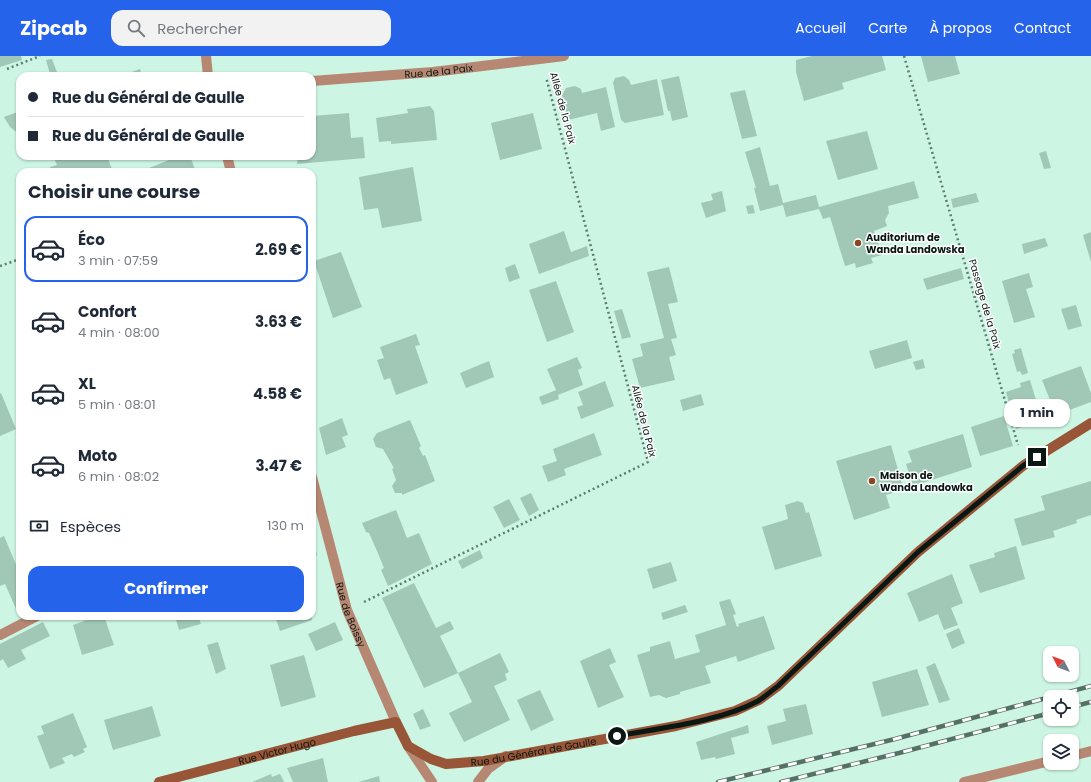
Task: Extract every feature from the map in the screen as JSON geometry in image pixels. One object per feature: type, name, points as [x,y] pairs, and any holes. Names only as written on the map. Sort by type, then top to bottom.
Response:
[{"type":"street","points":[[206,56],[208,72]]},
{"type":"street","name":"Rue de la Paix","points":[[316,81],[433,72],[542,60],[564,56]]},
{"type":"street","name":"Rue du Général de Gaulle","points":[[408,746],[431,759],[446,764],[480,762],[506,756],[676,726],[735,712],[759,700],[778,686],[918,552],[1024,465],[1091,424]]},
{"type":"street","name":"Rue de Boissy","points":[[316,496],[347,610],[396,722],[408,746],[432,782]]},
{"type":"street","points":[[0,635],[29,620]]},
{"type":"street","name":"Rue Victor Hugo","points":[[159,782],[354,730],[396,722]]},
{"type":"street","points":[[1079,755],[1091,752]]},
{"type":"street","points":[[478,782],[488,769],[506,756]]},
{"type":"street","points":[[964,782],[1043,763]]},
{"type":"path","points":[[7,69],[40,56]]},
{"type":"path","name":"Passage de la Paix","points":[[904,56],[1024,465]]},
{"type":"path","name":"Allée de la Paix","points":[[347,610],[648,462],[542,60]]},
{"type":"path","points":[[0,266],[16,260]]},
{"type":"building","points":[[0,56],[21,56],[22,60],[0,67]]},
{"type":"building","points":[[812,56],[882,56],[886,70],[842,83],[844,89],[804,101],[796,72],[796,60]]},
{"type":"building","points":[[921,56],[955,56],[960,74],[928,82]]},
{"type":"building","points":[[52,59],[57,72],[49,72],[46,60]]},
{"type":"building","points":[[140,69],[141,72],[132,72]]},
{"type":"building","points":[[624,76],[629,80],[631,85],[657,79],[664,115],[625,123],[621,120],[613,83],[615,78]]},
{"type":"building","points":[[679,76],[688,117],[672,121],[670,111],[668,111],[661,80]]},
{"type":"building","points":[[575,86],[581,89],[582,93],[606,87],[615,127],[601,131],[597,113],[568,120],[562,95],[566,88]]},
{"type":"building","points":[[745,90],[757,136],[742,139],[730,93]]},
{"type":"building","points":[[430,106],[434,111],[437,140],[391,144],[391,141],[379,142],[376,118],[408,113],[407,109]]},
{"type":"building","points":[[16,112],[16,132],[10,127],[4,117]]},
{"type":"building","points":[[349,113],[351,138],[363,137],[365,158],[297,164],[298,160],[316,160],[316,116]]},
{"type":"building","points":[[533,113],[542,149],[500,160],[491,123]]},
{"type":"building","points":[[867,131],[878,169],[838,180],[826,141]]},
{"type":"building","points":[[760,147],[770,186],[778,184],[783,203],[816,195],[819,207],[914,181],[919,198],[888,206],[889,213],[885,220],[887,226],[874,231],[882,255],[871,258],[873,263],[856,268],[855,263],[845,266],[830,217],[823,219],[819,209],[786,217],[783,205],[760,211],[754,188],[756,188],[745,152]]},
{"type":"building","points":[[1046,151],[1051,168],[1044,169],[1039,153]]},
{"type":"building","points":[[55,160],[108,160],[112,168],[50,167],[57,165]]},
{"type":"building","points":[[169,160],[192,160],[194,168],[149,168]]},
{"type":"building","points":[[413,167],[422,221],[382,228],[378,208],[364,210],[359,177]]},
{"type":"building","points":[[722,191],[726,211],[706,218],[701,203],[713,200],[711,194]]},
{"type":"building","points":[[976,193],[979,202],[953,208],[951,199]]},
{"type":"building","points":[[753,205],[755,213],[748,214],[746,206]]},
{"type":"building","points":[[564,231],[571,252],[587,246],[589,256],[539,274],[529,244]]},
{"type":"building","points":[[1091,232],[1091,262],[1083,235]]},
{"type":"building","points":[[1045,238],[1048,246],[1024,254],[1022,244]]},
{"type":"building","points":[[341,252],[362,307],[333,318],[316,267],[316,260]]},
{"type":"building","points":[[515,264],[520,278],[509,282],[505,268]]},
{"type":"building","points":[[669,267],[678,302],[668,304],[677,338],[671,339],[676,355],[669,357],[675,380],[640,388],[632,359],[643,356],[640,344],[664,338],[647,272]]},
{"type":"building","points":[[961,268],[964,279],[927,290],[923,279]]},
{"type":"building","points":[[1029,273],[1033,287],[1026,289],[1035,317],[1014,323],[1002,281]]},
{"type":"building","points":[[556,281],[574,332],[547,342],[529,290]]},
{"type":"building","points":[[1076,305],[1082,326],[1068,330],[1061,309]]},
{"type":"building","points":[[622,309],[631,337],[622,339],[614,311]]},
{"type":"building","points":[[416,334],[420,345],[415,346],[428,383],[396,395],[390,378],[384,380],[377,360],[384,358],[380,347]]},
{"type":"building","points":[[907,340],[912,358],[875,369],[869,351]]},
{"type":"building","points":[[1021,348],[1028,373],[1022,375],[1020,371],[1017,372],[1012,354],[1015,353],[1014,350]]},
{"type":"building","points":[[577,357],[582,368],[578,370],[583,385],[558,395],[559,399],[542,405],[539,397],[556,390],[547,369]]},
{"type":"building","points":[[923,359],[925,368],[916,370],[913,362]]},
{"type":"building","points":[[489,361],[494,377],[466,388],[460,373]]},
{"type":"building","points":[[1081,366],[1091,393],[1091,402],[1056,415],[1042,380]]},
{"type":"building","points":[[1030,380],[1042,420],[1016,429],[1006,392],[1021,387],[1020,383]]},
{"type":"building","points":[[605,381],[614,406],[581,419],[577,407],[583,405],[578,392]]},
{"type":"building","points":[[1,393],[16,429],[0,436],[0,394]]},
{"type":"building","points":[[701,394],[704,405],[683,411],[680,400]]},
{"type":"building","points":[[1004,416],[1013,446],[980,456],[971,427]]},
{"type":"building","points":[[342,418],[348,435],[342,437],[346,447],[326,455],[319,428]]},
{"type":"building","points":[[410,420],[421,446],[419,448],[423,456],[425,455],[435,481],[402,495],[402,493],[395,493],[392,486],[396,480],[392,469],[394,468],[383,449],[376,447],[373,439],[377,433]]},
{"type":"building","points":[[594,433],[602,455],[564,469],[566,475],[548,482],[542,466],[557,461],[553,449]]},
{"type":"building","points":[[963,434],[972,467],[913,486],[906,464],[912,462],[908,451]]},
{"type":"building","name":"Maison de Wanda Landowka","points":[[891,445],[902,484],[891,487],[893,493],[886,495],[890,508],[854,520],[836,461]]},
{"type":"building","points":[[1091,481],[1091,515],[1076,520],[1077,523],[1053,531],[1055,537],[1022,546],[1014,519],[1045,510],[1041,496]]},
{"type":"building","points":[[531,493],[539,510],[529,516],[520,498]]},
{"type":"building","points":[[509,499],[520,520],[504,528],[493,507]]},
{"type":"building","points":[[798,501],[803,503],[806,513],[809,512],[822,556],[775,570],[762,527],[788,519],[785,505]]},
{"type":"building","points":[[396,510],[407,538],[419,533],[432,564],[388,586],[381,570],[384,568],[377,551],[369,533],[366,532],[362,523]]},
{"type":"building","points":[[4,536],[16,564],[16,609],[5,584],[0,586],[0,538]]},
{"type":"building","points":[[1016,546],[1025,579],[980,593],[969,565],[995,557],[994,553]]},
{"type":"building","points":[[480,550],[483,558],[462,569],[458,561]]},
{"type":"building","points":[[671,562],[677,581],[653,589],[647,569]]},
{"type":"building","points":[[952,574],[963,603],[951,608],[958,625],[944,630],[938,614],[919,622],[907,593]]},
{"type":"building","points":[[414,583],[436,628],[450,621],[454,629],[440,636],[458,673],[424,688],[382,598]]},
{"type":"building","points":[[730,599],[736,614],[733,615],[737,627],[739,626],[738,624],[764,616],[775,649],[738,662],[736,656],[705,666],[711,683],[680,692],[680,694],[666,698],[659,695],[650,697],[637,655],[650,651],[650,647],[670,641],[675,659],[700,652],[695,635],[726,625],[719,602]]},
{"type":"building","points":[[685,605],[688,612],[663,620],[661,613]]},
{"type":"building","points":[[87,620],[105,620],[114,645],[82,655],[73,625]]},
{"type":"building","points":[[176,620],[200,620],[201,624],[179,630]]},
{"type":"building","points":[[276,620],[312,620],[280,631]]},
{"type":"building","points":[[43,622],[50,636],[21,650],[26,659],[8,668],[3,659],[0,661],[0,644]]},
{"type":"building","points":[[335,622],[343,640],[316,651],[308,634]]},
{"type":"building","points":[[959,628],[965,643],[952,649],[946,634]]},
{"type":"building","points":[[218,642],[226,669],[216,674],[207,645]]},
{"type":"building","points":[[610,648],[616,662],[609,665],[624,697],[598,708],[580,661]]},
{"type":"building","points":[[500,653],[509,672],[505,674],[507,680],[494,686],[510,720],[464,742],[449,713],[472,702],[458,673]]},
{"type":"building","points":[[304,655],[316,697],[281,707],[270,665]]},
{"type":"building","points":[[935,663],[950,700],[939,703],[926,667]]},
{"type":"building","points":[[917,669],[929,705],[882,717],[872,682]]},
{"type":"building","points":[[540,690],[554,720],[531,731],[517,700]]},
{"type":"building","points":[[806,704],[813,734],[772,745],[767,726],[786,721],[783,709]]},
{"type":"building","points":[[152,706],[161,736],[113,750],[104,720]]},
{"type":"building","points":[[423,709],[431,726],[420,730],[413,714]]},
{"type":"building","points":[[73,713],[87,747],[83,749],[85,752],[74,757],[72,754],[62,758],[65,763],[50,769],[37,736],[44,734],[41,726]]},
{"type":"building","points":[[748,725],[749,733],[731,738],[735,754],[716,759],[715,757],[701,760],[696,742]]},
{"type":"building","points":[[323,758],[328,782],[293,782],[287,768]]},
{"type":"building","points":[[271,774],[272,777],[280,774],[284,782],[252,782]]},
{"type":"building","points":[[379,776],[380,782],[359,782]]},
{"type":"railway","points":[[1076,690],[1091,686]]},
{"type":"railway","points":[[718,782],[895,739],[1043,699]]},
{"type":"railway","points":[[1079,705],[1091,702]]},
{"type":"railway","points":[[781,782],[899,753],[1043,715]]},
{"type":"place","name":"Auditorium de Wanda Landowska","points":[[858,243]]},
{"type":"place","name":"Maison de Wanda Landowka","points":[[872,481]]},
{"type":"route","points":[[617,736],[676,726],[735,712],[759,700],[778,686],[918,552],[1024,465],[1037,457]]}]
